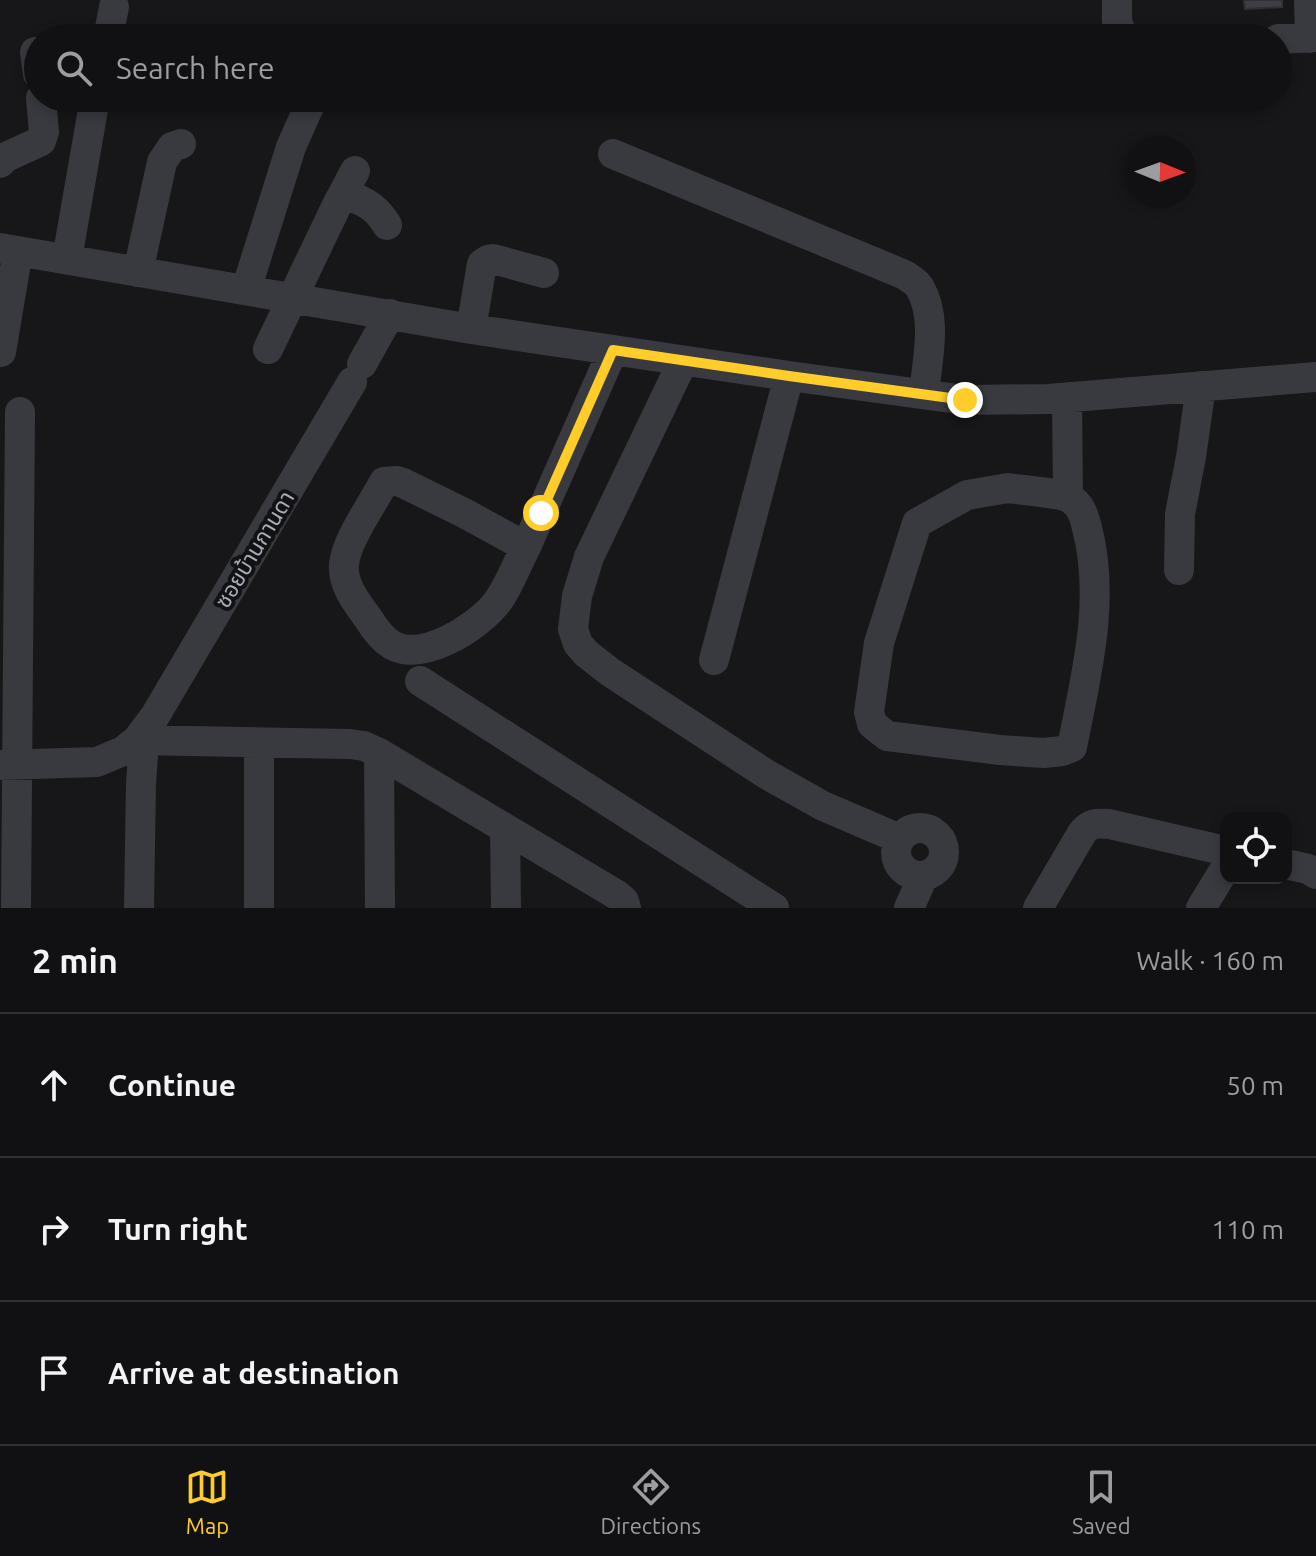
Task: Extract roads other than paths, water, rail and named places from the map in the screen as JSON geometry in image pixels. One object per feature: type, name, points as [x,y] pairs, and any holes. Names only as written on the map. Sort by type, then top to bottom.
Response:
[{"type":"street","points":[[1117,0],[1118,24]]},
{"type":"street","points":[[1292,39],[1313,38],[1309,0]]},
{"type":"street","points":[[111,24],[114,7]]},
{"type":"street","points":[[0,163],[6,157],[41,141],[44,132],[42,112]]},
{"type":"street","points":[[67,259],[93,112]]},
{"type":"street","points":[[246,290],[291,147],[307,112]]},
{"type":"street","points":[[138,272],[162,162],[172,147],[181,144]]},
{"type":"street","points":[[613,154],[905,275],[919,285],[929,309],[931,326],[924,394]]},
{"type":"street","points":[[268,349],[350,182],[380,213],[387,225]]},
{"type":"street","points":[[1,352],[9,250],[471,329],[965,400],[1067,398],[1316,377]]},
{"type":"street","points":[[471,329],[482,264],[493,259],[544,273]]},
{"type":"street","name":"ซอยบ้านกานดา","points":[[145,732],[390,314]]},
{"type":"street","points":[[526,547],[403,483],[390,481],[384,482],[356,532],[343,567],[352,596],[377,632],[391,644],[416,650],[450,639],[475,624],[496,605],[526,547],[613,350]]},
{"type":"street","points":[[683,361],[589,557],[577,596],[573,629],[578,644],[610,672],[766,774],[823,806],[900,839],[905,833],[919,828],[933,831],[943,843],[944,858],[930,875],[923,877],[909,908]]},
{"type":"street","points":[[714,660],[789,376]]},
{"type":"street","points":[[1179,570],[1180,514],[1201,386]]},
{"type":"street","points":[[1067,398],[1068,497],[1082,511],[1093,551],[1094,606],[1087,671],[1072,747],[1044,753],[1000,750],[887,736],[872,724],[869,712],[879,643],[917,523],[967,495],[980,492],[1008,488],[1068,497]]},
{"type":"street","points":[[16,908],[9,765],[20,412]]},
{"type":"street","points":[[420,681],[774,908]]},
{"type":"street","points":[[139,908],[145,732]]},
{"type":"street","points":[[9,765],[97,762],[123,751],[145,732],[259,743],[364,746],[617,895],[626,908]]},
{"type":"street","points":[[259,743],[259,908]]},
{"type":"street","points":[[379,753],[380,908]]},
{"type":"street","points":[[1038,908],[1088,825],[1109,824],[1220,850]]},
{"type":"street","points":[[505,829],[506,908]]},
{"type":"street","points":[[1292,865],[1316,874]]},
{"type":"street","points":[[1201,908],[1220,877]]}]
